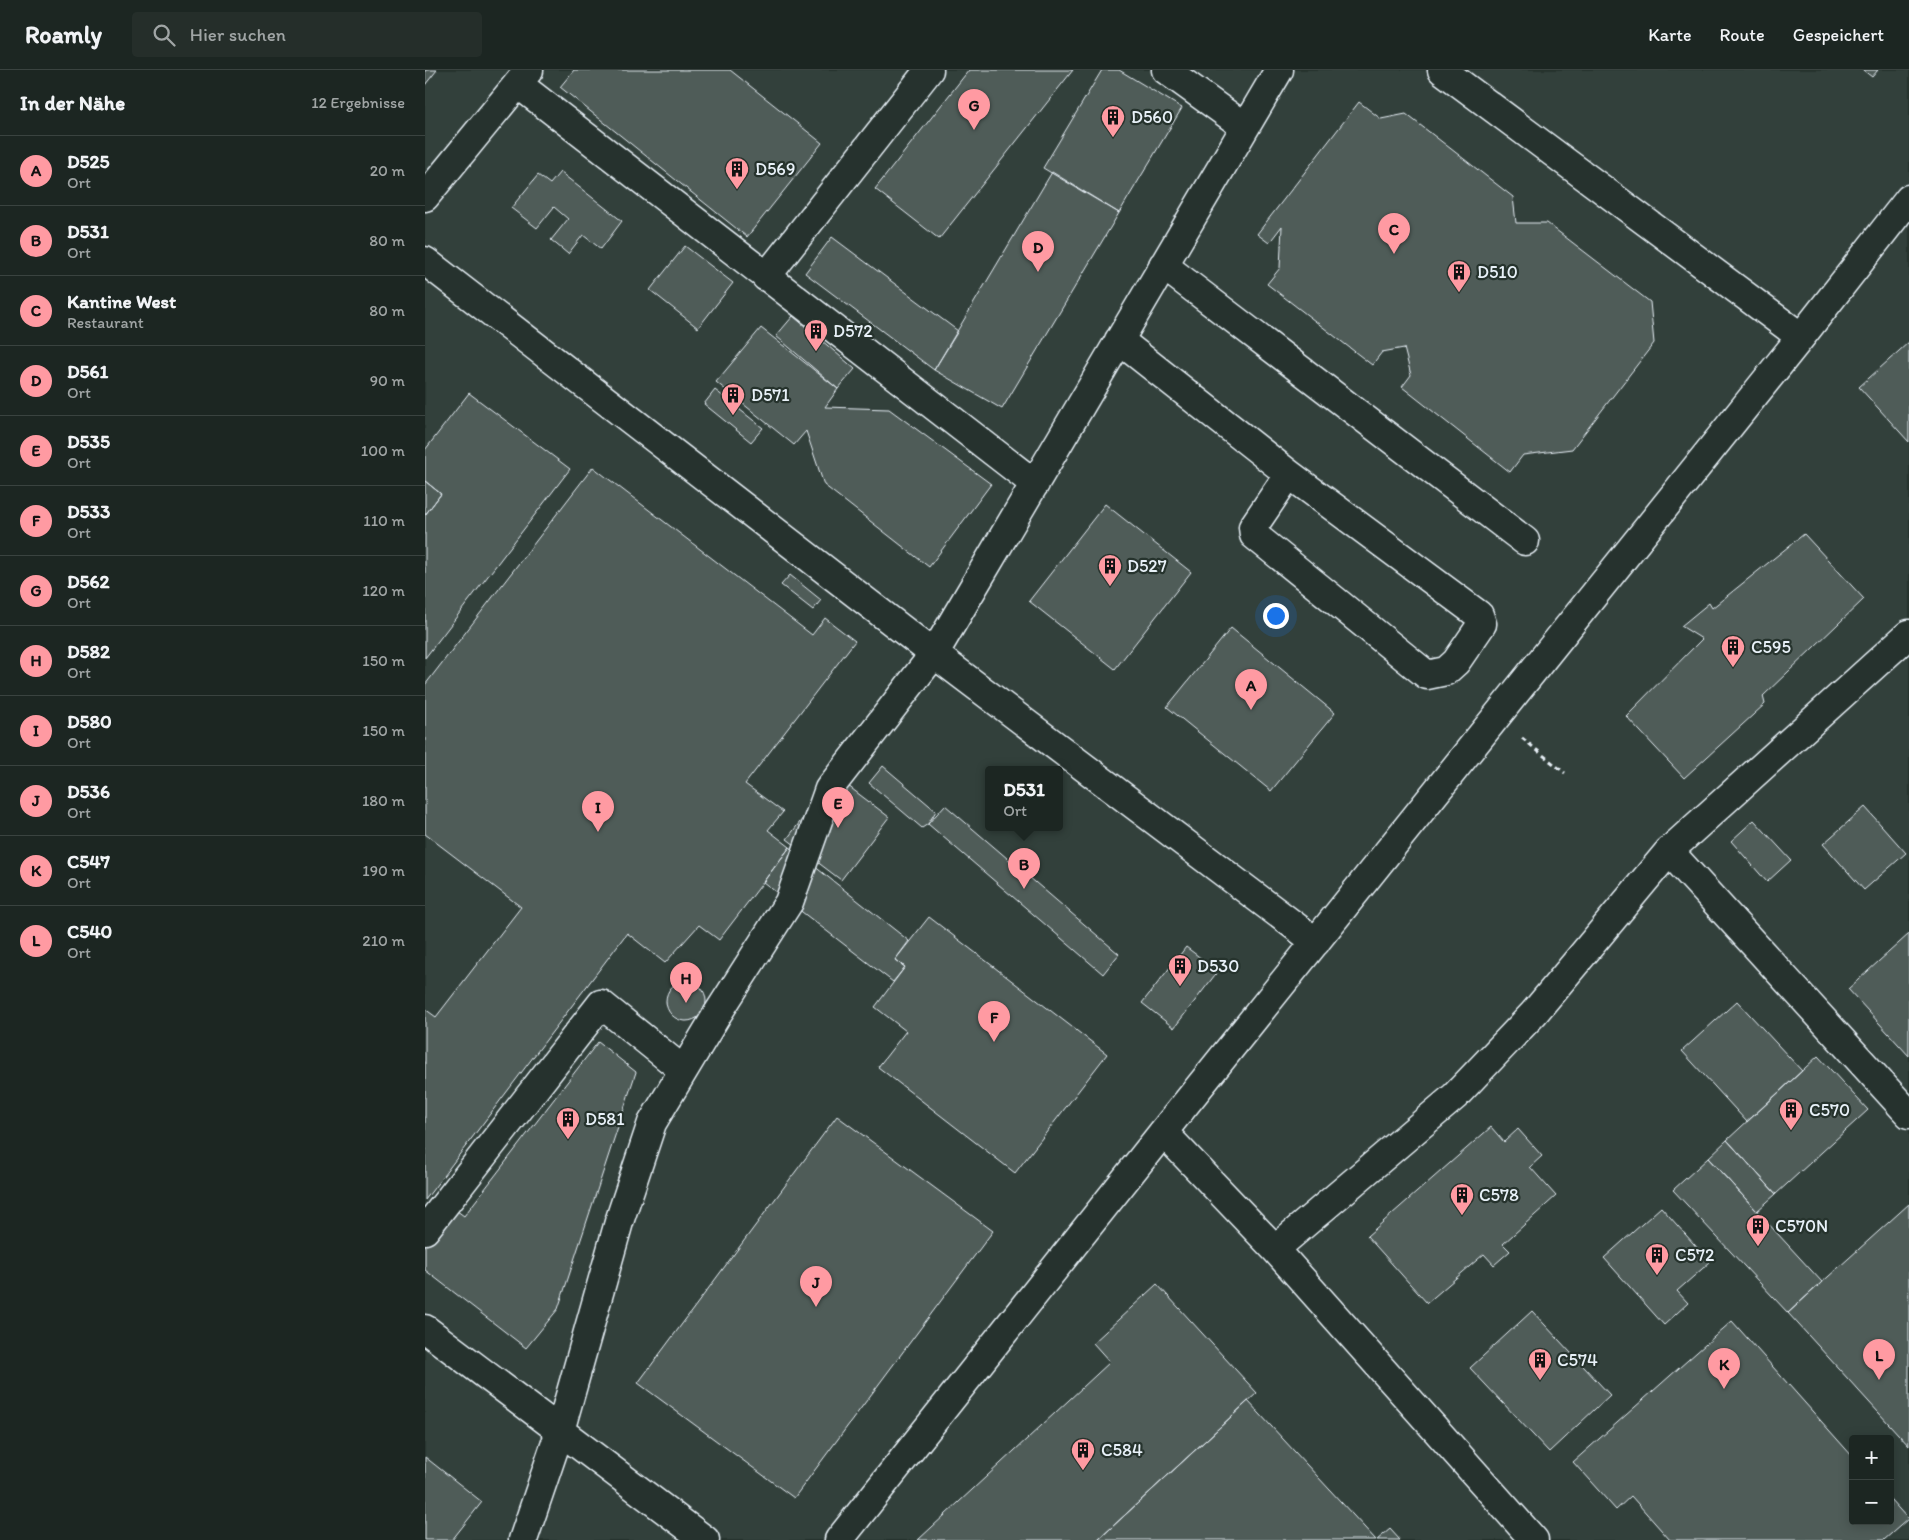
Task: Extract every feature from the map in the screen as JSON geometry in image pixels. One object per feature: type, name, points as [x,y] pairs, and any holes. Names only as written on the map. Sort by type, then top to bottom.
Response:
[{"type":"street","points":[[766,277],[929,70]]},
{"type":"street","points":[[1166,70],[1245,127]]},
{"type":"street","points":[[523,1540],[560,1431],[619,1222],[652,1123],[717,1013],[789,902],[829,789],[934,654],[1279,70]]},
{"type":"street","points":[[1442,70],[1801,337]]},
{"type":"street","points":[[425,197],[524,77],[766,277],[1035,484]]},
{"type":"street","points":[[839,1540],[1163,1132],[1801,337],[1909,199]]},
{"type":"street","points":[[425,261],[934,654],[1316,942]]},
{"type":"street","points":[[1163,265],[1525,541]]},
{"type":"street","points":[[1119,340],[1289,474],[1479,615],[1482,624],[1456,662],[1446,672],[1427,676],[1254,534],[1253,527],[1289,474]]},
{"type":"street","points":[[1275,1249],[1455,1096],[1534,1013],[1669,851],[1909,634]]},
{"type":"street","points":[[1669,851],[1909,1114]]},
{"type":"street","points":[[425,1230],[601,1004],[683,1070]]},
{"type":"street","points":[[1163,1132],[1275,1249],[1534,1540]]},
{"type":"street","points":[[425,1330],[705,1540]]},
{"type":"path","points":[[1521,738],[1565,773]]},
{"type":"shaded area","points":[[425,70],[1909,70],[1909,1540],[425,1540]]},
{"type":"building","points":[[425,70],[437,70],[425,85]]},
{"type":"building","name":"D569","points":[[574,70],[730,70],[822,143],[747,237],[560,87]]},
{"type":"building","points":[[969,70],[1073,70],[939,239],[875,189]]},
{"type":"building","name":"D560","points":[[1102,70],[1119,70],[1182,108],[1119,213],[1043,168]]},
{"type":"building","points":[[1863,70],[1878,70],[1872,77]]},
{"type":"building","name":"D510","points":[[1359,102],[1381,119],[1406,114],[1513,197],[1516,223],[1547,223],[1650,302],[1654,343],[1572,449],[1523,455],[1510,472],[1402,387],[1411,375],[1404,348],[1382,352],[1372,365],[1267,284],[1280,268],[1282,226],[1269,243],[1257,234]]},
{"type":"building","points":[[560,172],[622,221],[601,249],[583,235],[568,254],[551,240],[568,219],[554,207],[537,228],[511,208],[538,175],[550,184]]},
{"type":"building","points":[[1052,172],[1119,213],[1002,409],[934,370]]},
{"type":"building","points":[[832,237],[958,331],[934,370],[805,273]]},
{"type":"building","points":[[685,246],[733,283],[698,328],[650,290]]},
{"type":"building","name":"D572","points":[[793,316],[855,369],[838,389],[776,336]]},
{"type":"building","points":[[761,328],[838,389],[825,407],[889,409],[991,484],[929,567],[824,485],[806,431],[794,445],[716,382]]},
{"type":"building","points":[[1909,342],[1909,442],[1859,387]]},
{"type":"building","name":"D571","points":[[715,390],[763,428],[751,442],[704,404]]},
{"type":"building","points":[[469,393],[570,469],[425,658],[425,515],[441,494],[425,481],[425,450]]},
{"type":"building","points":[[593,467],[812,635],[825,618],[855,641],[745,784],[783,812],[768,830],[790,847],[719,940],[699,925],[665,963],[627,933],[425,1200],[425,1009],[436,1017],[521,907],[425,834],[425,685]]},
{"type":"building","points":[[425,481],[441,494],[425,515]]},
{"type":"building","name":"D527","points":[[1105,504],[1191,572],[1115,669],[1029,601]]},
{"type":"building","name":"C595","points":[[1804,534],[1864,599],[1763,696],[1765,704],[1684,778],[1626,716],[1702,639],[1681,626],[1709,603],[1712,608]]},
{"type":"building","points":[[790,575],[821,600],[813,610],[781,585]]},
{"type":"building","points":[[1231,628],[1335,713],[1271,791],[1167,707]]},
{"type":"building","points":[[883,766],[936,811],[928,824],[922,828],[869,783]]},
{"type":"building","points":[[835,776],[889,817],[841,880],[787,839]]},
{"type":"building","points":[[945,805],[1119,954],[1103,974],[928,824]]},
{"type":"building","points":[[1865,807],[1906,853],[1864,890],[1823,844]]},
{"type":"building","points":[[1754,820],[1791,860],[1767,882],[1731,841]]},
{"type":"building","points":[[790,847],[909,941],[895,960],[905,967],[893,982],[763,882]]},
{"type":"building","points":[[929,917],[1107,1054],[1015,1173],[878,1067],[906,1031],[875,1007],[905,967],[895,960]]},
{"type":"building","points":[[1909,934],[1909,1056],[1848,989]]},
{"type":"building","name":"D530","points":[[1186,947],[1218,971],[1174,1028],[1142,1003]]},
{"type":"building","points":[[690,981],[697,984],[703,990],[706,1001],[705,1009],[697,1018],[690,1021],[682,1021],[675,1018],[667,1009],[666,997],[669,990],[678,982]]},
{"type":"building","points":[[1737,1001],[1802,1071],[1747,1122],[1682,1051]]},
{"type":"building","name":"D581","points":[[598,1042],[636,1072],[558,1309],[526,1348],[425,1270],[425,1245],[453,1208],[464,1216]]},
{"type":"building","name":"C570","points":[[1818,1056],[1868,1110],[1776,1194],[1727,1140]]},
{"type":"building","points":[[837,1116],[993,1231],[794,1498],[638,1383]]},
{"type":"building","name":"C578","points":[[1491,1127],[1504,1142],[1518,1129],[1542,1156],[1530,1167],[1556,1196],[1503,1244],[1510,1251],[1494,1265],[1484,1254],[1427,1303],[1367,1236]]},
{"type":"building","points":[[1727,1140],[1776,1194],[1757,1211],[1708,1158]]},
{"type":"building","name":"C570N","points":[[1708,1158],[1822,1282],[1788,1313],[1673,1190]]},
{"type":"building","points":[[1909,1204],[1909,1446],[1788,1313]]},
{"type":"building","name":"C572","points":[[1661,1207],[1710,1262],[1677,1291],[1688,1303],[1664,1325],[1604,1258]]},
{"type":"building","name":"C584","points":[[1157,1284],[1257,1393],[1098,1540],[918,1540],[1110,1362],[1093,1343]]},
{"type":"building","name":"C574","points":[[1532,1311],[1610,1395],[1549,1452],[1470,1368]]},
{"type":"building","points":[[1732,1321],[1849,1453],[1849,1525],[1894,1525],[1894,1503],[1908,1519],[1884,1540],[1670,1540],[1631,1496],[1616,1510],[1573,1462]]},
{"type":"building","name":"C584","points":[[1248,1401],[1376,1540],[1098,1540]]},
{"type":"building","points":[[425,1457],[482,1502],[452,1540],[425,1540]]},
{"type":"building","points":[[1390,1529],[1400,1540],[1377,1540]]},
{"type":"place","name":"D562","points":[[974,130]]},
{"type":"place","name":"D560","points":[[1113,138]]},
{"type":"place","name":"D569","points":[[737,190]]},
{"type":"place","name":"Kantine West","points":[[1394,254]]},
{"type":"place","name":"D561","points":[[1038,272]]},
{"type":"place","name":"D510","points":[[1459,293]]},
{"type":"place","name":"D572","points":[[816,352]]},
{"type":"place","name":"D571","points":[[733,416]]},
{"type":"place","name":"D527","points":[[1110,587]]},
{"type":"place","name":"C595","points":[[1733,668]]},
{"type":"place","name":"D525","points":[[1251,710]]},
{"type":"place","name":"D535","points":[[838,828]]},
{"type":"place","name":"D580","points":[[598,832]]},
{"type":"place","name":"D531","points":[[1024,889]]},
{"type":"place","name":"D530","points":[[1180,987]]},
{"type":"place","name":"D582","points":[[686,1003]]},
{"type":"place","name":"D533","points":[[994,1042]]},
{"type":"place","name":"C570","points":[[1791,1131]]},
{"type":"place","name":"D581","points":[[568,1140]]},
{"type":"place","name":"C578","points":[[1462,1216]]},
{"type":"place","name":"C570N","points":[[1758,1247]]},
{"type":"place","name":"C572","points":[[1657,1276]]},
{"type":"place","name":"D536","points":[[816,1307]]},
{"type":"place","name":"C540","points":[[1879,1380]]},
{"type":"place","name":"C574","points":[[1540,1381]]},
{"type":"place","name":"C547","points":[[1724,1389]]},
{"type":"place","name":"C584","points":[[1083,1471]]}]
